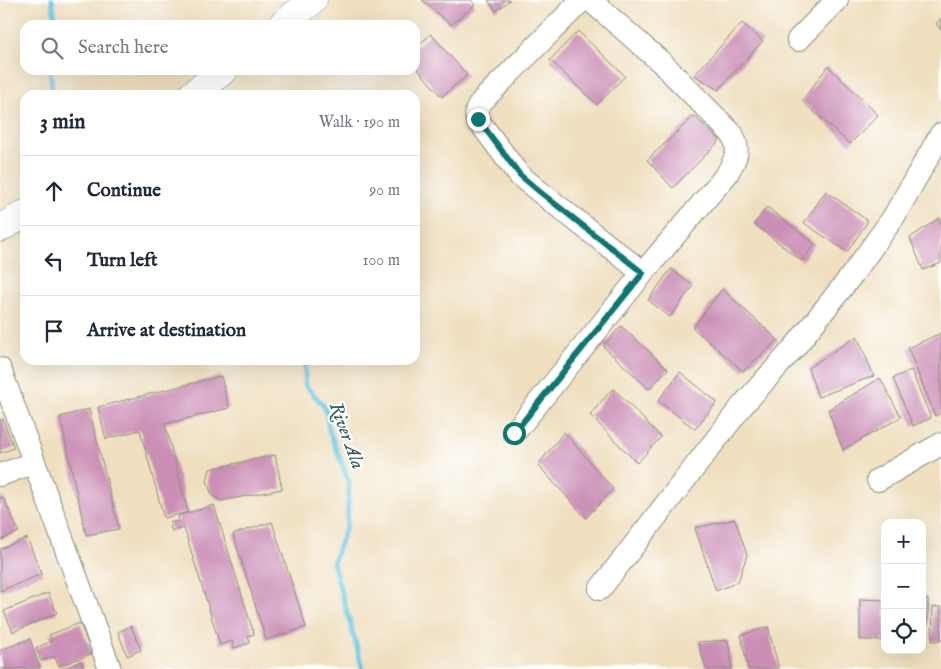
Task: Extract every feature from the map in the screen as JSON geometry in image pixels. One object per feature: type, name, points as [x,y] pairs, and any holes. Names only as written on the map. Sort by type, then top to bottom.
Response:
[{"type":"main road","points":[[288,20],[313,0]]},
{"type":"main road","points":[[198,90],[218,75]]},
{"type":"main road","points":[[0,228],[20,217]]},
{"type":"street","points":[[582,0],[482,101],[476,113],[478,119],[520,175],[643,273]]},
{"type":"street","points":[[514,433],[643,273],[727,174],[736,158],[737,144],[732,134],[662,64],[590,0]]},
{"type":"street","points":[[798,40],[837,0]]},
{"type":"street","points":[[600,589],[742,406],[794,348],[852,275],[893,218],[941,136]]},
{"type":"street","points":[[0,369],[110,669]]},
{"type":"street","points":[[878,480],[941,444]]},
{"type":"street","points":[[0,475],[33,463]]},
{"type":"building","points":[[422,0],[471,0],[475,5],[451,25]]},
{"type":"building","points":[[488,0],[510,0],[496,11]]},
{"type":"building","points":[[941,18],[941,30],[936,24]]},
{"type":"building","points":[[742,23],[763,41],[718,90],[694,75]]},
{"type":"building","points":[[578,31],[625,76],[597,105],[550,60]]},
{"type":"building","points":[[431,34],[467,75],[442,97],[420,72],[420,44]]},
{"type":"building","points":[[828,66],[878,115],[850,144],[802,101]]},
{"type":"building","points":[[694,116],[720,140],[673,188],[647,160]]},
{"type":"building","points":[[826,191],[868,221],[847,252],[804,223]]},
{"type":"building","points":[[767,207],[815,244],[802,261],[754,224]]},
{"type":"building","points":[[939,218],[941,223],[941,263],[923,270],[910,238]]},
{"type":"building","points":[[671,269],[693,286],[670,317],[648,300]]},
{"type":"building","points":[[722,289],[778,340],[743,371],[693,328]]},
{"type":"building","points":[[621,326],[668,369],[649,389],[603,346]]},
{"type":"building","points":[[941,333],[941,413],[935,416],[908,348]]},
{"type":"building","points":[[857,336],[874,376],[818,397],[808,368]]},
{"type":"building","points":[[911,370],[931,418],[913,426],[893,378]]},
{"type":"building","points":[[680,372],[717,402],[695,429],[658,401]]},
{"type":"building","points":[[221,376],[229,408],[165,424],[188,512],[164,518],[140,430],[106,439],[98,407]]},
{"type":"building","points":[[880,378],[901,417],[843,450],[828,410]]},
{"type":"building","points":[[613,388],[661,437],[637,463],[590,415]]},
{"type":"building","points":[[89,409],[119,529],[86,535],[60,417]]},
{"type":"building","points":[[3,419],[14,448],[0,453],[0,420]]},
{"type":"building","points":[[564,432],[613,489],[586,518],[538,465]]},
{"type":"building","points":[[275,455],[282,489],[221,501],[212,495],[207,481],[210,469]]},
{"type":"building","points":[[3,497],[19,532],[0,540],[0,498]]},
{"type":"building","points":[[214,505],[254,634],[248,636],[250,643],[234,648],[232,641],[220,645],[184,528],[172,531],[169,523],[179,521],[178,516]]},
{"type":"building","points":[[735,519],[747,555],[738,582],[716,591],[695,528]]},
{"type":"building","points":[[272,522],[306,627],[266,640],[233,534]]},
{"type":"building","points":[[27,538],[42,574],[0,591],[0,549]]},
{"type":"building","points":[[48,593],[57,613],[13,632],[4,611]]},
{"type":"building","points":[[860,599],[881,600],[881,640],[860,640]]},
{"type":"building","points":[[926,599],[928,599],[928,625],[926,625]]},
{"type":"building","points":[[933,607],[941,607],[941,641],[932,641]]},
{"type":"building","points":[[80,623],[92,654],[59,666],[54,656],[41,661],[36,648],[52,641],[49,635]]},
{"type":"building","points":[[131,626],[141,650],[127,656],[118,632]]},
{"type":"building","points":[[768,627],[779,669],[748,669],[741,635]]},
{"type":"building","points":[[30,639],[40,668],[0,669],[0,650]]},
{"type":"building","points":[[728,640],[732,669],[706,669],[698,642]]},
{"type":"building","points":[[81,661],[84,669],[61,669]]},
{"type":"waterway","name":"River Ala","points":[[52,0],[55,20]]},
{"type":"waterway","name":"River Ala","points":[[51,75],[52,90]]},
{"type":"waterway","name":"River Ala","points":[[305,365],[305,385],[325,407],[329,430],[349,482],[347,524],[333,563],[363,669]]},
{"type":"route","points":[[478,119],[520,175],[643,273],[514,433]]}]
